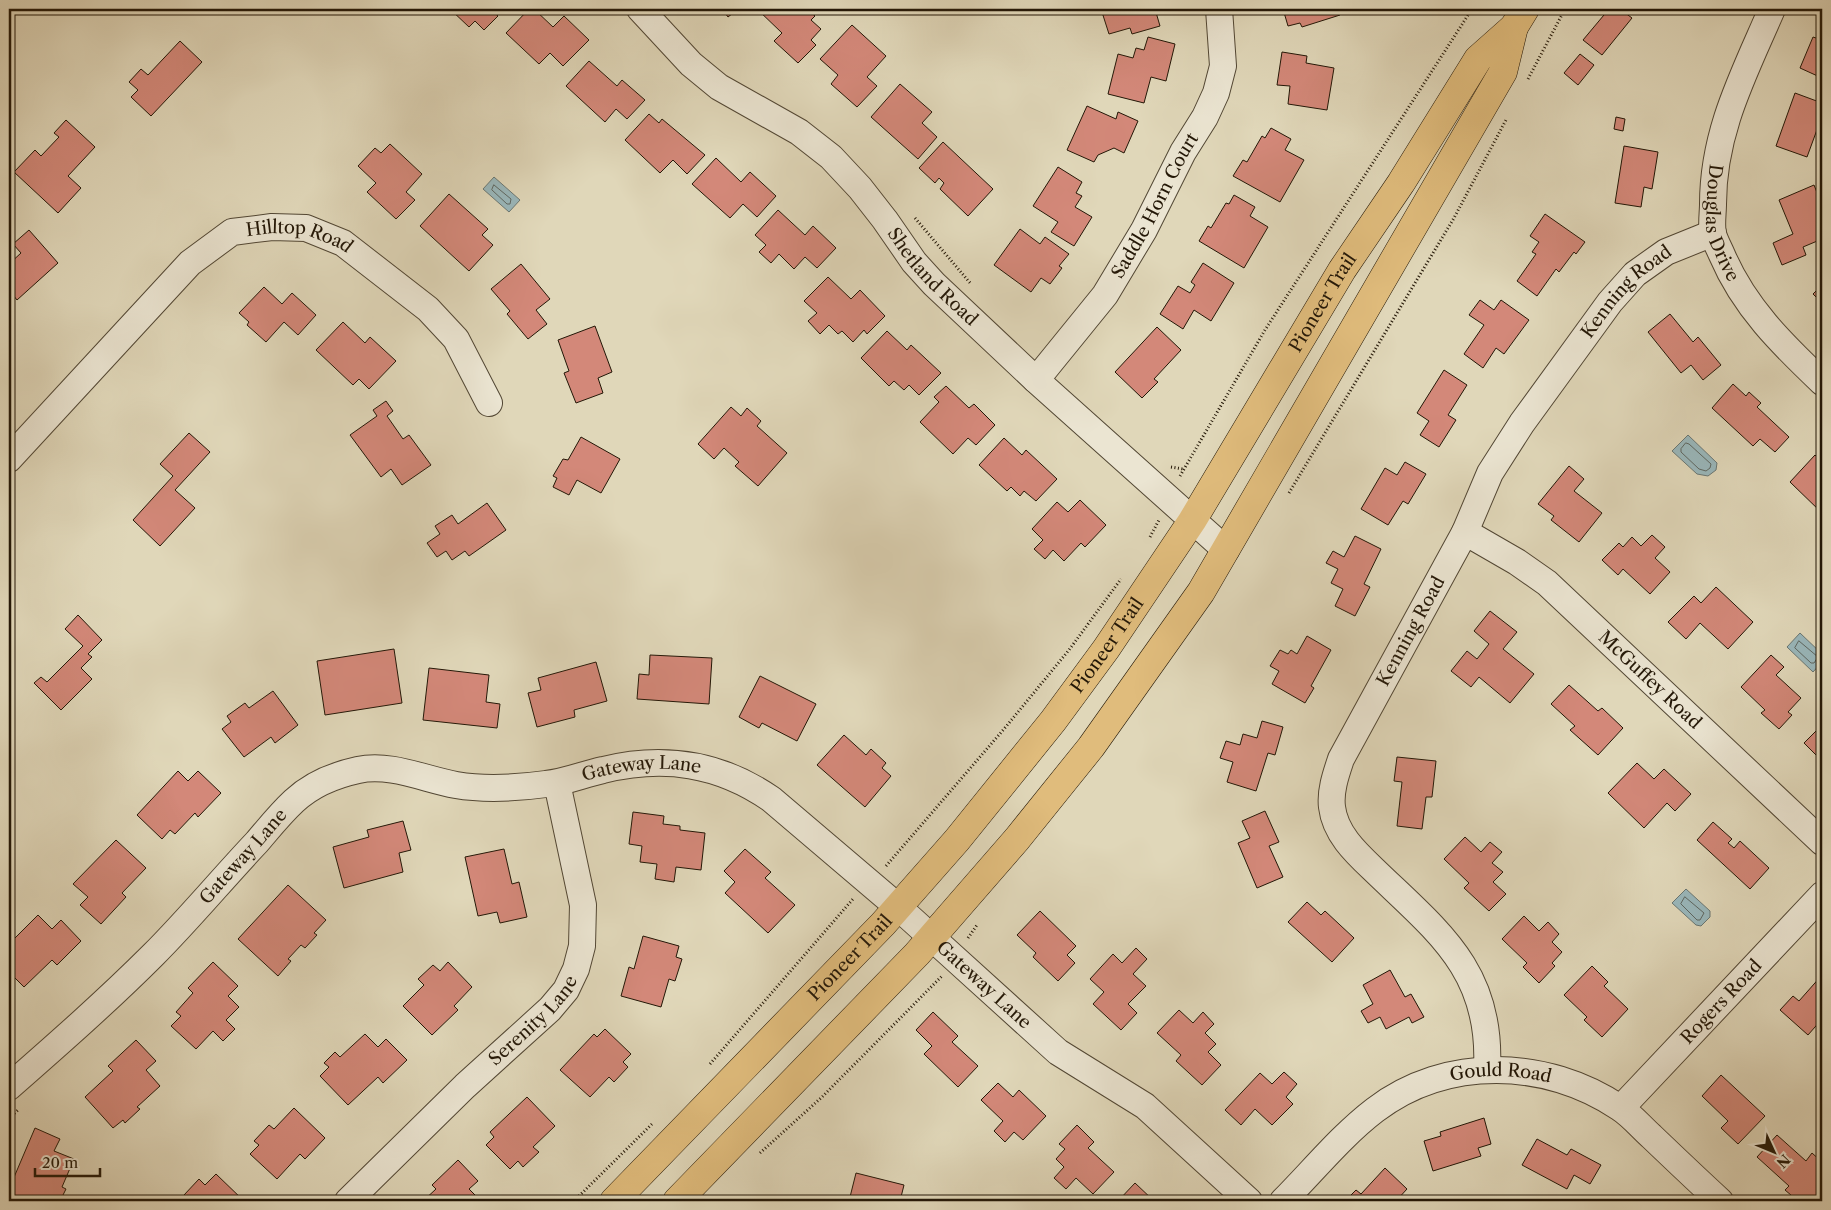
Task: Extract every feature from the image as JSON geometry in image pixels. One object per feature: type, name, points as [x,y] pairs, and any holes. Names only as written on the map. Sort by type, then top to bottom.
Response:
[{"type":"main road","name":"Pioneer Trail","points":[[614,1201],[891,915],[957,840],[1053,721],[1106,649],[1192,520],[1342,270],[1401,183],[1478,59],[1519,18]]},
{"type":"main road","name":"Pioneer Trail","points":[[677,1201],[925,946],[1017,840],[1091,747],[1201,592],[1226,550],[1503,72],[1519,18]]},
{"type":"street","name":"Shetland Road","points":[[640,9],[679,52],[719,87],[799,132],[831,158],[880,214],[914,262],[1036,380],[1226,550]]},
{"type":"street","name":"Saddle Horn Court","points":[[1036,380],[1105,295],[1144,230],[1182,152],[1205,117],[1216,93],[1223,66],[1219,9]]},
{"type":"street","name":"Douglas Drive","points":[[1772,9],[1732,102],[1718,144],[1713,185],[1713,233],[1728,270],[1750,307],[1778,340],[1822,382]]},
{"type":"street","name":"Hilltop Road","points":[[9,458],[190,263],[232,232],[272,227],[306,228],[343,243],[428,309],[456,339],[489,403]]},
{"type":"street","name":"Kenning Road","points":[[1487,1068],[1488,1043],[1483,1010],[1471,980],[1456,952],[1354,851],[1339,831],[1332,807],[1333,782],[1340,759],[1465,532],[1490,474],[1522,423],[1610,302],[1635,274],[1666,252],[1713,233]]},
{"type":"street","name":"McGuffey Road","points":[[1465,532],[1517,562],[1547,583],[1822,842]]},
{"type":"street","name":"Gateway Lane","points":[[16,1096],[106,1000],[154,954],[294,801],[334,776],[360,769],[382,769],[456,785],[489,788],[524,787],[557,783],[604,770],[647,762],[684,764],[719,772],[749,784],[771,799],[861,892],[891,915],[925,946],[1058,1052],[1145,1106],[1249,1201]]},
{"type":"street","name":"Serenity Lane","points":[[348,1201],[451,1100],[550,1008],[566,990],[576,969],[582,946],[583,905],[557,783]]},
{"type":"street","name":"Rogers Road","points":[[1621,1108],[1822,895]]},
{"type":"street","name":"Gould Road","points":[[1283,1201],[1374,1110],[1409,1089],[1450,1075],[1487,1068],[1516,1069],[1547,1076],[1586,1090],[1621,1108],[1720,1201]]},
{"type":"path","points":[[1145,544],[1170,499],[1183,470],[1265,330],[1472,9]]},
{"type":"path","points":[[705,1070],[1004,730],[1069,650],[1122,577]]},
{"type":"path","points":[[845,893],[861,892],[891,915]]},
{"type":"path","points":[[925,946],[941,978],[947,981]]},
{"type":"path","points":[[9,1118],[16,1096]]},
{"type":"path","points":[[574,1201],[657,1119]]},
{"type":"water","points":[[494,177],[520,200],[509,212],[483,189]]},
{"type":"water","points":[[1688,435],[1717,463],[1716,470],[1708,476],[1697,474],[1672,451]]},
{"type":"water","points":[[1800,633],[1822,654],[1822,662],[1813,672],[1787,647]]},
{"type":"water","points":[[1686,889],[1710,911],[1710,917],[1701,926],[1696,925],[1672,903]]},
{"type":"building","points":[[450,9],[490,9],[498,16],[484,30],[475,21],[469,27]]},
{"type":"building","points":[[529,9],[534,9],[553,27],[564,16],[589,40],[563,66],[550,53],[539,64],[506,33]]},
{"type":"building","points":[[722,9],[738,9],[728,17]]},
{"type":"building","points":[[757,9],[807,9],[815,16],[811,20],[821,29],[811,40],[816,45],[798,63],[774,41],[782,33]]},
{"type":"building","points":[[1101,9],[1155,9],[1160,26],[1132,34],[1130,28],[1109,34]]},
{"type":"building","points":[[1283,9],[1338,9],[1340,15],[1302,27],[1300,23],[1288,26]]},
{"type":"building","points":[[1609,9],[1620,9],[1632,18],[1602,55],[1583,40]]},
{"type":"building","points":[[852,25],[886,56],[867,77],[877,86],[857,107],[831,84],[838,75],[820,59]]},
{"type":"building","points":[[1148,37],[1175,44],[1166,81],[1151,77],[1144,103],[1108,94],[1118,54],[1133,58],[1136,48],[1144,50]]},
{"type":"building","points":[[1813,37],[1822,40],[1822,78],[1800,68]]},
{"type":"building","points":[[180,41],[202,62],[151,116],[131,97],[138,90],[129,82],[141,69],[148,75]]},
{"type":"building","points":[[1282,52],[1307,56],[1306,63],[1334,68],[1327,110],[1288,104],[1290,86],[1277,85]]},
{"type":"building","points":[[1580,54],[1594,65],[1578,85],[1564,73]]},
{"type":"building","points":[[589,61],[617,86],[622,80],[645,100],[627,119],[616,109],[605,122],[566,86]]},
{"type":"building","points":[[900,84],[932,112],[922,123],[937,137],[918,159],[871,117]]},
{"type":"building","points":[[1795,93],[1822,103],[1822,129],[1818,127],[1807,157],[1776,146]]},
{"type":"building","points":[[1087,106],[1116,119],[1118,112],[1138,121],[1124,153],[1114,148],[1098,155],[1094,162],[1067,150]]},
{"type":"building","points":[[649,114],[659,123],[662,119],[705,155],[687,174],[673,160],[660,173],[625,140]]},
{"type":"building","points":[[1616,117],[1625,119],[1623,131],[1614,129]]},
{"type":"building","points":[[66,120],[95,147],[68,176],[81,188],[58,213],[14,172],[35,150],[41,156],[59,137],[54,133]]},
{"type":"building","points":[[1271,128],[1291,139],[1285,150],[1304,160],[1280,202],[1233,176],[1243,160],[1247,162],[1262,136],[1265,138]]},
{"type":"building","points":[[943,142],[993,189],[968,216],[940,189],[944,183],[939,178],[935,183],[919,168]]},
{"type":"building","points":[[390,144],[422,174],[406,192],[415,200],[396,219],[367,192],[376,183],[358,166],[375,148],[381,153]]},
{"type":"building","points":[[1624,146],[1658,152],[1652,189],[1644,187],[1641,207],[1615,203]]},
{"type":"building","points":[[716,158],[741,182],[750,172],[776,196],[757,217],[743,204],[730,218],[692,184]]},
{"type":"building","points":[[1058,167],[1082,182],[1076,193],[1082,196],[1075,207],[1092,217],[1074,246],[1051,232],[1058,222],[1033,206]]},
{"type":"building","points":[[1814,185],[1822,205],[1822,239],[1803,247],[1806,255],[1782,265],[1773,243],[1793,234],[1779,200]]},
{"type":"building","points":[[449,194],[488,229],[482,235],[493,245],[469,271],[420,226]]},
{"type":"building","points":[[1234,195],[1255,207],[1250,216],[1268,227],[1244,268],[1199,241],[1208,226],[1211,228],[1226,203],[1229,204]]},
{"type":"building","points":[[778,210],[805,235],[813,226],[836,248],[817,268],[805,257],[794,269],[779,254],[771,263],[759,252],[766,245],[755,235]]},
{"type":"building","points":[[1545,214],[1585,242],[1576,254],[1574,252],[1559,272],[1556,269],[1537,296],[1517,281],[1536,254],[1532,252],[1539,242],[1530,236]]},
{"type":"building","points":[[1020,229],[1040,244],[1045,237],[1069,254],[1059,266],[1062,268],[1050,284],[1041,278],[1031,292],[994,265]]},
{"type":"building","points":[[29,230],[58,263],[17,300],[9,290],[9,264],[21,253],[13,244]]},
{"type":"building","points":[[1203,263],[1234,283],[1211,321],[1194,310],[1183,329],[1160,314],[1178,286],[1190,293],[1195,285],[1191,282]]},
{"type":"building","points":[[521,264],[550,299],[536,310],[547,324],[528,339],[507,314],[510,311],[491,289]]},
{"type":"building","points":[[828,277],[851,299],[860,290],[885,316],[867,334],[864,330],[853,342],[842,331],[838,334],[829,325],[820,334],[808,321],[817,313],[804,301]]},
{"type":"building","points":[[1822,285],[1822,303],[1813,294]]},
{"type":"building","points":[[264,287],[282,304],[292,293],[316,315],[298,335],[284,322],[266,342],[247,325],[249,322],[239,313]]},
{"type":"building","points":[[1480,300],[1494,310],[1501,300],[1529,320],[1504,354],[1496,348],[1483,368],[1464,354],[1484,325],[1469,315]]},
{"type":"building","points":[[1670,314],[1693,342],[1698,337],[1721,365],[1703,380],[1691,365],[1681,373],[1648,332]]},
{"type":"building","points":[[343,322],[365,343],[370,337],[396,361],[369,389],[359,379],[353,385],[316,350]]},
{"type":"building","points":[[595,326],[612,372],[598,378],[603,393],[576,403],[564,373],[569,371],[558,340]]},
{"type":"building","points":[[1157,327],[1181,350],[1154,379],[1158,382],[1142,398],[1115,372]]},
{"type":"building","points":[[887,331],[907,350],[911,345],[941,373],[919,395],[909,385],[904,390],[894,381],[889,386],[861,358]]},
{"type":"building","points":[[1444,370],[1467,385],[1448,415],[1456,420],[1439,447],[1420,435],[1429,421],[1417,413]]},
{"type":"building","points":[[1733,384],[1746,396],[1749,392],[1761,403],[1757,407],[1789,437],[1775,452],[1760,439],[1753,446],[1712,408]]},
{"type":"building","points":[[946,386],[969,408],[974,404],[995,425],[976,445],[968,438],[953,454],[920,422],[939,402],[934,397]]},
{"type":"building","points":[[386,401],[393,411],[387,416],[403,439],[409,435],[431,465],[402,485],[391,469],[381,477],[350,435],[377,416],[373,410]]},
{"type":"building","points":[[731,407],[741,416],[747,408],[761,421],[757,426],[787,453],[758,486],[735,466],[739,462],[724,448],[714,459],[698,444]]},
{"type":"building","points":[[189,433],[210,452],[175,490],[195,508],[160,546],[133,520],[173,476],[160,464]]},
{"type":"building","points":[[581,437],[620,459],[601,493],[577,480],[569,495],[553,487],[557,478],[553,476],[563,459],[568,460]]},
{"type":"building","points":[[1004,438],[1022,455],[1026,450],[1057,479],[1036,501],[1024,491],[1020,496],[1011,487],[1007,491],[979,465]]},
{"type":"building","points":[[1815,455],[1822,462],[1822,513],[1790,482]]},
{"type":"building","points":[[1405,462],[1426,474],[1408,504],[1403,501],[1388,525],[1361,509],[1385,468],[1397,475]]},
{"type":"building","points":[[1569,466],[1584,479],[1574,491],[1602,513],[1579,542],[1551,520],[1554,516],[1538,504]]},
{"type":"building","points":[[1080,500],[1106,525],[1085,547],[1081,543],[1064,561],[1053,550],[1045,559],[1034,549],[1043,540],[1032,529],[1057,502],[1068,512]]},
{"type":"building","points":[[487,503],[506,530],[469,556],[465,551],[452,560],[446,551],[437,557],[427,543],[440,534],[435,526],[452,515],[458,524]]},
{"type":"building","points":[[1652,535],[1665,547],[1655,558],[1670,572],[1650,594],[1623,569],[1618,575],[1602,560],[1619,543],[1623,547],[1632,537],[1641,546]]},
{"type":"building","points":[[1355,536],[1381,549],[1364,584],[1370,587],[1355,616],[1335,606],[1343,589],[1331,583],[1338,569],[1326,563],[1333,551],[1344,557]]},
{"type":"building","points":[[1716,587],[1753,622],[1728,649],[1700,623],[1686,639],[1668,622],[1694,596],[1701,603]]},
{"type":"building","points":[[1490,611],[1517,632],[1503,649],[1534,674],[1510,703],[1479,677],[1471,687],[1451,671],[1467,651],[1477,659],[1489,644],[1474,631]]},
{"type":"building","points":[[78,615],[102,640],[88,654],[92,657],[81,668],[92,679],[61,710],[34,683],[41,677],[47,682],[83,646],[65,629]]},
{"type":"building","points":[[1307,636],[1331,650],[1311,686],[1314,688],[1305,703],[1272,684],[1279,671],[1270,666],[1280,650],[1288,654],[1291,650],[1297,654]]},
{"type":"building","points":[[394,649],[402,703],[325,715],[317,661]]},
{"type":"building","points":[[650,655],[712,658],[709,704],[637,699],[639,674],[649,675]]},
{"type":"building","points":[[1771,655],[1784,667],[1776,675],[1801,698],[1788,712],[1792,715],[1779,729],[1761,713],[1765,710],[1741,687]]},
{"type":"building","points":[[596,662],[607,701],[574,710],[575,717],[537,727],[528,693],[541,690],[538,678]]},
{"type":"building","points":[[429,668],[489,675],[486,702],[500,704],[497,728],[423,720]]},
{"type":"building","points":[[760,676],[816,704],[797,741],[762,723],[759,728],[739,717]]},
{"type":"building","points":[[1569,685],[1598,711],[1602,708],[1623,728],[1598,755],[1570,730],[1575,726],[1551,704]]},
{"type":"building","points":[[273,691],[298,725],[275,743],[271,737],[244,757],[222,729],[231,722],[227,716],[245,703],[249,708]]},
{"type":"building","points":[[1262,721],[1283,727],[1275,755],[1268,753],[1256,791],[1227,782],[1233,762],[1220,758],[1226,741],[1240,745],[1243,734],[1257,738]]},
{"type":"building","points":[[1822,725],[1822,761],[1804,743]]},
{"type":"building","points":[[844,735],[866,755],[871,749],[886,763],[882,768],[891,776],[865,807],[817,765]]},
{"type":"building","points":[[1397,757],[1436,761],[1432,797],[1426,797],[1422,829],[1397,826],[1402,782],[1394,781]]},
{"type":"building","points":[[1637,763],[1654,779],[1664,769],[1691,794],[1675,811],[1667,803],[1644,828],[1608,793]]},
{"type":"building","points":[[178,771],[188,781],[198,771],[221,793],[198,817],[195,813],[175,834],[170,830],[162,839],[137,815]]},
{"type":"building","points":[[1265,811],[1279,842],[1269,846],[1283,877],[1257,888],[1238,843],[1250,838],[1242,821]]},
{"type":"building","points":[[633,812],[664,816],[663,824],[680,826],[680,830],[705,833],[701,870],[676,867],[674,882],[655,879],[657,864],[640,862],[642,846],[629,844]]},
{"type":"building","points":[[403,821],[411,850],[399,853],[403,872],[344,888],[333,847],[369,837],[367,830]]},
{"type":"building","points":[[1713,822],[1732,839],[1728,843],[1734,848],[1740,841],[1769,868],[1750,889],[1697,840]]},
{"type":"building","points":[[1465,837],[1481,852],[1490,842],[1502,852],[1492,863],[1503,872],[1493,882],[1506,894],[1489,911],[1464,888],[1469,883],[1444,859]]},
{"type":"building","points":[[116,840],[146,868],[122,893],[126,897],[101,924],[80,905],[88,897],[73,884]]},
{"type":"building","points":[[504,849],[512,884],[519,882],[527,917],[500,923],[497,912],[478,916],[465,857]]},
{"type":"building","points":[[745,849],[771,872],[765,878],[795,905],[768,933],[725,893],[735,882],[724,871]]},
{"type":"building","points":[[288,885],[326,920],[314,933],[317,935],[305,948],[301,945],[288,959],[291,961],[278,976],[238,939]]},
{"type":"building","points":[[1307,902],[1321,915],[1325,911],[1354,938],[1332,962],[1288,922]]},
{"type":"building","points":[[1040,911],[1076,946],[1067,955],[1075,963],[1058,981],[1033,957],[1036,953],[1017,935]]},
{"type":"building","points":[[38,915],[52,929],[61,920],[81,941],[57,965],[52,960],[24,987],[9,972],[9,944]]},
{"type":"building","points":[[1524,916],[1539,931],[1548,922],[1559,934],[1552,942],[1562,952],[1552,963],[1555,966],[1539,983],[1523,967],[1527,963],[1502,939]]},
{"type":"building","points":[[643,936],[679,946],[676,957],[682,959],[675,981],[669,979],[661,1007],[621,996],[629,967],[634,969]]},
{"type":"building","points":[[1136,948],[1147,959],[1133,974],[1146,986],[1128,1004],[1137,1013],[1121,1030],[1093,1004],[1104,992],[1090,979],[1113,954],[1122,963]]},
{"type":"building","points":[[213,962],[238,986],[228,996],[239,1007],[226,1020],[235,1029],[223,1041],[213,1031],[196,1049],[171,1026],[181,1016],[176,1012],[193,993],[188,988]]},
{"type":"building","points":[[448,962],[472,987],[454,1006],[458,1010],[432,1035],[403,1006],[424,985],[418,979],[433,965],[440,971]]},
{"type":"building","points":[[1592,966],[1608,982],[1604,986],[1628,1009],[1602,1037],[1584,1020],[1587,1017],[1564,995]]},
{"type":"building","points":[[1390,970],[1405,997],[1411,994],[1424,1017],[1412,1023],[1409,1017],[1386,1029],[1380,1017],[1368,1023],[1361,1011],[1373,1004],[1363,985]]},
{"type":"building","points":[[1822,975],[1822,1019],[1808,1035],[1780,1010],[1793,996],[1799,1001]]},
{"type":"building","points":[[1179,1010],[1193,1023],[1203,1012],[1214,1024],[1205,1033],[1216,1044],[1208,1052],[1221,1065],[1202,1085],[1176,1061],[1181,1055],[1157,1033]]},
{"type":"building","points":[[933,1012],[958,1036],[952,1042],[978,1066],[958,1087],[924,1054],[932,1046],[916,1030]]},
{"type":"building","points":[[605,1029],[631,1054],[623,1062],[628,1067],[614,1082],[609,1077],[590,1097],[560,1070],[594,1034],[597,1037]]},
{"type":"building","points":[[365,1034],[378,1047],[386,1039],[407,1060],[383,1083],[378,1077],[348,1105],[320,1076],[329,1067],[324,1063],[335,1052],[340,1057]]},
{"type":"building","points":[[136,1040],[156,1061],[146,1070],[160,1086],[137,1107],[140,1109],[125,1123],[123,1120],[113,1128],[85,1097],[113,1071],[108,1066]]},
{"type":"building","points":[[1284,1072],[1297,1084],[1286,1097],[1293,1104],[1272,1125],[1255,1109],[1241,1125],[1225,1110],[1260,1073],[1272,1084]]},
{"type":"building","points":[[1721,1075],[1765,1116],[1738,1144],[1721,1128],[1728,1121],[1702,1096]]},
{"type":"building","points":[[998,1083],[1013,1097],[1019,1090],[1046,1116],[1023,1140],[1014,1132],[1005,1142],[994,1131],[1003,1121],[981,1100]]},
{"type":"building","points":[[527,1097],[555,1126],[533,1147],[539,1152],[523,1167],[518,1161],[510,1169],[486,1145],[494,1137],[490,1132]]},
{"type":"building","points":[[294,1108],[325,1138],[305,1159],[300,1154],[277,1179],[250,1154],[259,1145],[254,1141],[269,1125],[274,1129]]},
{"type":"building","points":[[1484,1118],[1491,1144],[1478,1148],[1481,1156],[1433,1171],[1424,1141],[1441,1136],[1440,1132]]},
{"type":"building","points":[[1077,1125],[1094,1142],[1088,1148],[1114,1172],[1093,1194],[1076,1178],[1066,1189],[1054,1178],[1064,1167],[1056,1159],[1065,1149],[1059,1144]]},
{"type":"building","points":[[35,1128],[60,1139],[54,1151],[74,1159],[62,1187],[66,1189],[60,1201],[17,1201],[9,1198],[9,1189]]},
{"type":"building","points":[[1777,1135],[1806,1161],[1812,1153],[1822,1162],[1822,1174],[1817,1180],[1822,1185],[1822,1192],[1814,1201],[1798,1201],[1785,1190],[1789,1186],[1757,1157]]},
{"type":"building","points":[[1537,1139],[1567,1155],[1571,1149],[1601,1165],[1590,1184],[1574,1175],[1567,1189],[1522,1165]]},
{"type":"building","points":[[458,1160],[478,1181],[469,1189],[481,1201],[423,1201],[436,1189],[432,1185]]},
{"type":"building","points":[[1385,1168],[1407,1189],[1396,1201],[1345,1201],[1356,1190],[1361,1194]]},
{"type":"building","points":[[856,1173],[904,1185],[900,1201],[849,1201]]},
{"type":"building","points":[[216,1174],[244,1201],[186,1201],[188,1199],[184,1195],[199,1179],[205,1185]]},
{"type":"building","points":[[1135,1183],[1154,1201],[1118,1201]]}]
